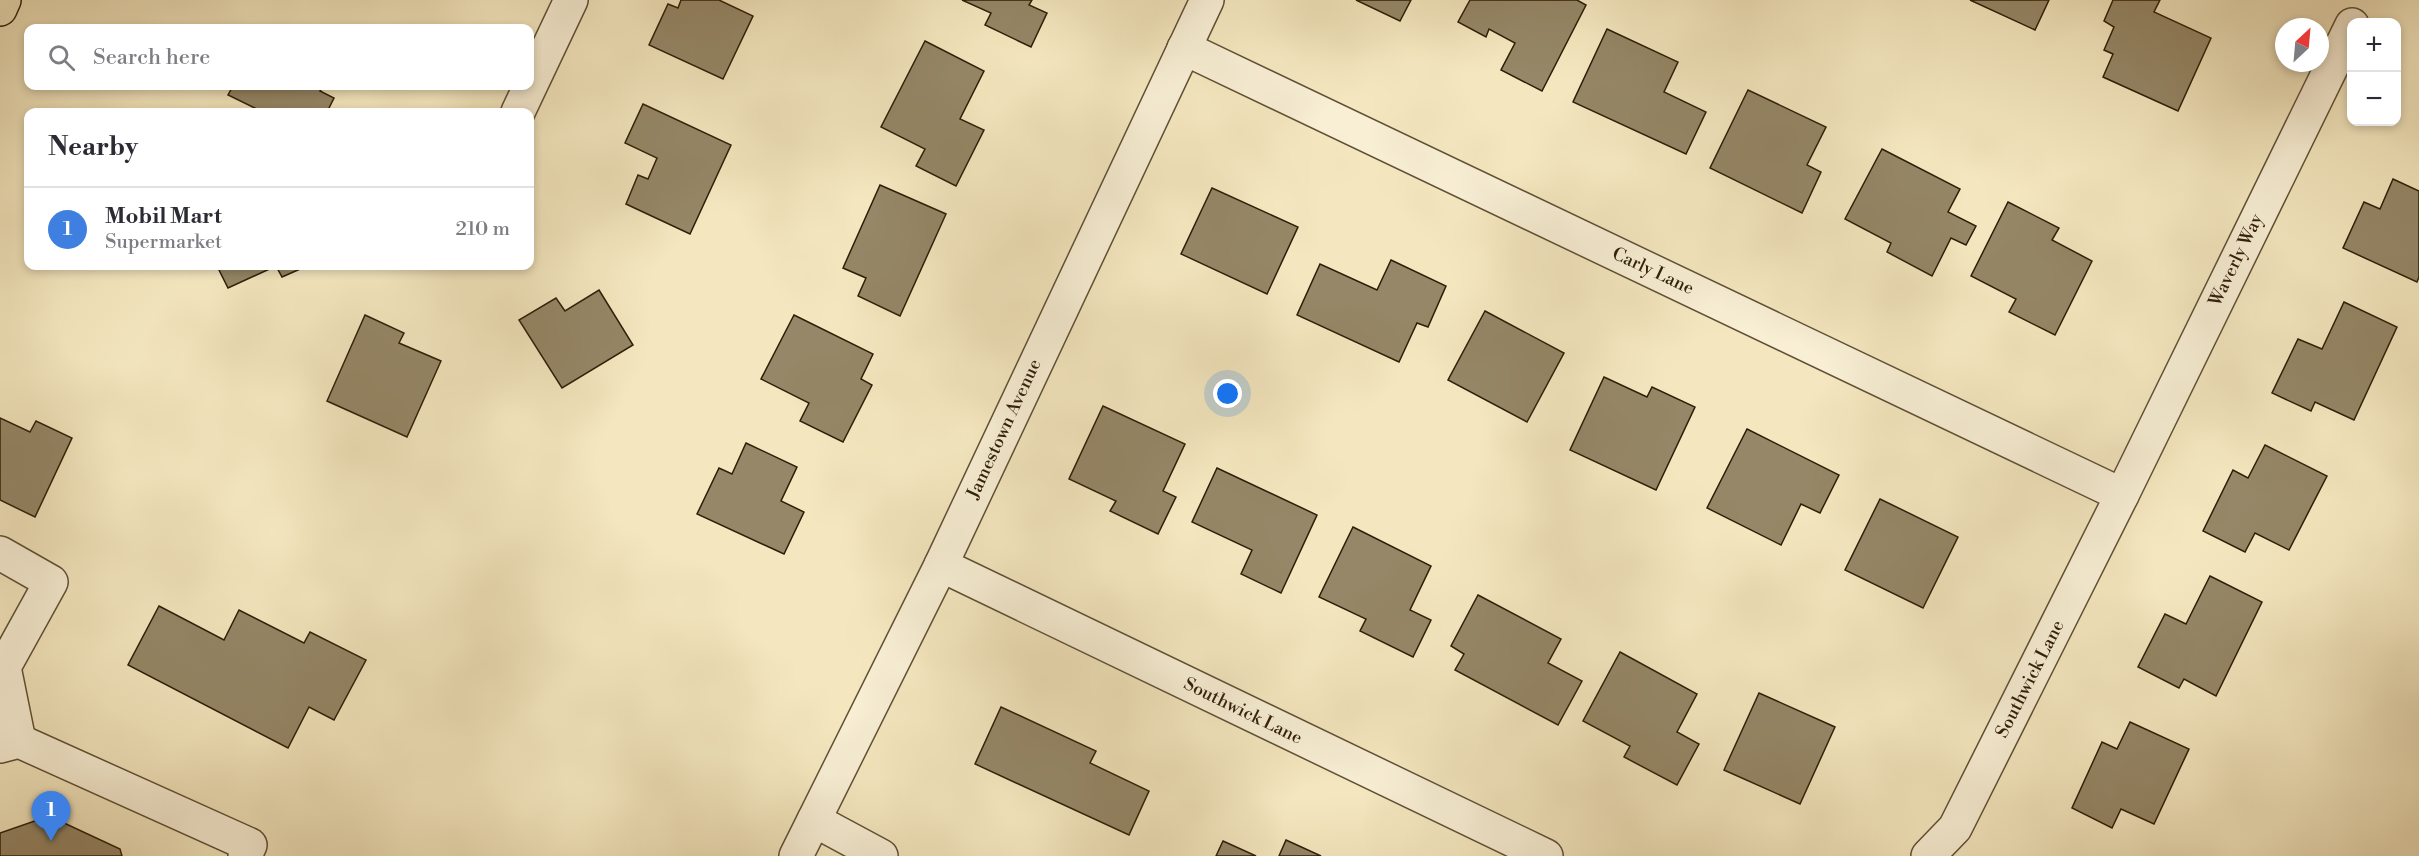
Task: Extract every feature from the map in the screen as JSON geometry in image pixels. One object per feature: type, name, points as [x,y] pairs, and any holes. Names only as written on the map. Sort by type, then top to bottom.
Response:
[{"type":"main road","points":[[0,9],[4,0]]},
{"type":"street","points":[[534,78],[571,0]]},
{"type":"street","name":"Jamestown Avenue","points":[[796,856],[941,565],[1207,0]]},
{"type":"street","name":"Waverly Way","points":[[2355,18],[2364,0]]},
{"type":"street","name":"Waverly Way","points":[[2122,495],[2347,34]]},
{"type":"street","name":"Carly Lane","points":[[1184,48],[2122,495]]},
{"type":"street","points":[[520,108],[528,90]]},
{"type":"street","name":"Southwick Lane","points":[[1929,856],[1955,828],[2122,495]]},
{"type":"street","points":[[0,553],[51,582],[4,667],[9,744],[250,845],[245,856]]},
{"type":"street","name":"Southwick Lane","points":[[941,565],[1546,856]]},
{"type":"street","points":[[814,820],[881,856]]},
{"type":"building","points":[[681,0],[719,0],[753,16],[723,79],[649,45],[668,4],[678,8]]},
{"type":"building","points":[[962,0],[1032,0],[1029,5],[1047,13],[1031,47],[985,25],[991,13]]},
{"type":"building","points":[[1356,0],[1411,0],[1400,21]]},
{"type":"building","points":[[1470,0],[1577,0],[1586,5],[1542,91],[1501,70],[1515,43],[1489,29],[1486,37],[1458,22]]},
{"type":"building","points":[[1970,0],[2049,0],[2035,30]]},
{"type":"building","points":[[2113,0],[2160,0],[2154,12],[2211,38],[2178,111],[2103,77],[2113,54],[2104,50],[2114,27],[2104,21]]},
{"type":"building","points":[[1607,29],[1678,62],[1664,92],[1706,112],[1686,154],[1573,102]]},
{"type":"building","points":[[925,41],[984,71],[960,119],[984,130],[956,186],[916,166],[925,149],[881,127]]},
{"type":"building","points":[[231,90],[321,90],[334,98],[329,108],[255,108],[228,95]]},
{"type":"building","points":[[1748,90],[1826,127],[1807,165],[1821,172],[1802,213],[1710,168]]},
{"type":"building","points":[[643,104],[731,145],[690,234],[626,204],[638,175],[648,179],[657,158],[625,143]]},
{"type":"building","points":[[1882,149],[1960,189],[1948,212],[1976,226],[1966,245],[1951,238],[1932,276],[1887,252],[1891,243],[1845,219]]},
{"type":"building","points":[[2393,179],[2419,191],[2419,277],[2417,282],[2343,248],[2364,202],[2380,209]]},
{"type":"building","points":[[880,185],[946,214],[900,316],[858,296],[866,278],[843,268]]},
{"type":"building","points":[[1212,188],[1298,227],[1267,294],[1181,254]]},
{"type":"building","points":[[2008,202],[2059,228],[2052,240],[2092,261],[2055,335],[2009,312],[2016,299],[1971,276]]},
{"type":"building","points":[[1391,260],[1446,286],[1428,327],[1417,323],[1399,362],[1297,315],[1320,264],[1377,290]]},
{"type":"building","points":[[219,270],[267,270],[228,288]]},
{"type":"building","points":[[278,270],[298,270],[282,277]]},
{"type":"building","points":[[599,290],[633,345],[562,388],[519,320],[556,298],[565,311]]},
{"type":"building","points":[[2344,302],[2397,327],[2354,420],[2315,402],[2311,411],[2272,393],[2298,339],[2322,349]]},
{"type":"building","points":[[1485,311],[1564,353],[1527,422],[1448,380]]},
{"type":"building","points":[[365,315],[404,333],[399,343],[441,361],[407,437],[327,401]]},
{"type":"building","points":[[794,315],[873,354],[861,379],[872,385],[843,442],[800,421],[809,403],[761,379]]},
{"type":"building","points":[[1604,377],[1647,397],[1652,387],[1695,407],[1656,490],[1570,450]]},
{"type":"building","points":[[1103,406],[1185,444],[1163,491],[1176,497],[1158,534],[1110,511],[1116,501],[1069,479]]},
{"type":"building","points":[[0,418],[30,432],[36,421],[72,438],[35,517],[0,500]]},
{"type":"building","points":[[1747,429],[1839,475],[1820,513],[1801,504],[1781,545],[1707,508]]},
{"type":"building","points":[[746,443],[797,467],[781,501],[804,512],[784,554],[697,514],[719,468],[732,474]]},
{"type":"building","points":[[2265,445],[2327,476],[2289,550],[2255,533],[2245,552],[2203,531],[2233,470],[2248,478]]},
{"type":"building","points":[[1217,468],[1317,515],[1281,593],[1241,574],[1252,550],[1192,522]]},
{"type":"building","points":[[1880,499],[1958,537],[1923,608],[1845,570]]},
{"type":"building","points":[[1353,527],[1431,566],[1410,610],[1431,620],[1413,657],[1360,631],[1366,619],[1319,597]]},
{"type":"building","points":[[2210,576],[2262,602],[2216,696],[2184,679],[2179,688],[2138,667],[2165,614],[2186,624]]},
{"type":"building","points":[[1478,595],[1561,639],[1548,663],[1582,681],[1558,725],[1455,670],[1464,654],[1451,646]]},
{"type":"building","points":[[159,606],[224,640],[239,610],[304,643],[310,632],[366,660],[334,720],[309,707],[288,748],[128,665]]},
{"type":"building","points":[[1620,652],[1697,694],[1677,732],[1699,744],[1677,785],[1624,757],[1630,746],[1583,721]]},
{"type":"building","points":[[1759,693],[1835,727],[1800,804],[1724,770]]},
{"type":"building","points":[[1001,707],[1096,751],[1090,763],[1149,791],[1129,835],[975,764]]},
{"type":"building","points":[[2130,722],[2189,749],[2154,824],[2121,809],[2112,828],[2072,808],[2102,742],[2117,749]]},
{"type":"building","points":[[49,816],[120,849],[122,856],[0,856],[0,833]]},
{"type":"building","points":[[1286,840],[1321,856],[1279,856]]},
{"type":"building","points":[[1223,841],[1256,856],[1216,856]]},
{"type":"place","name":"Mobil Mart","points":[[51,841]]}]
